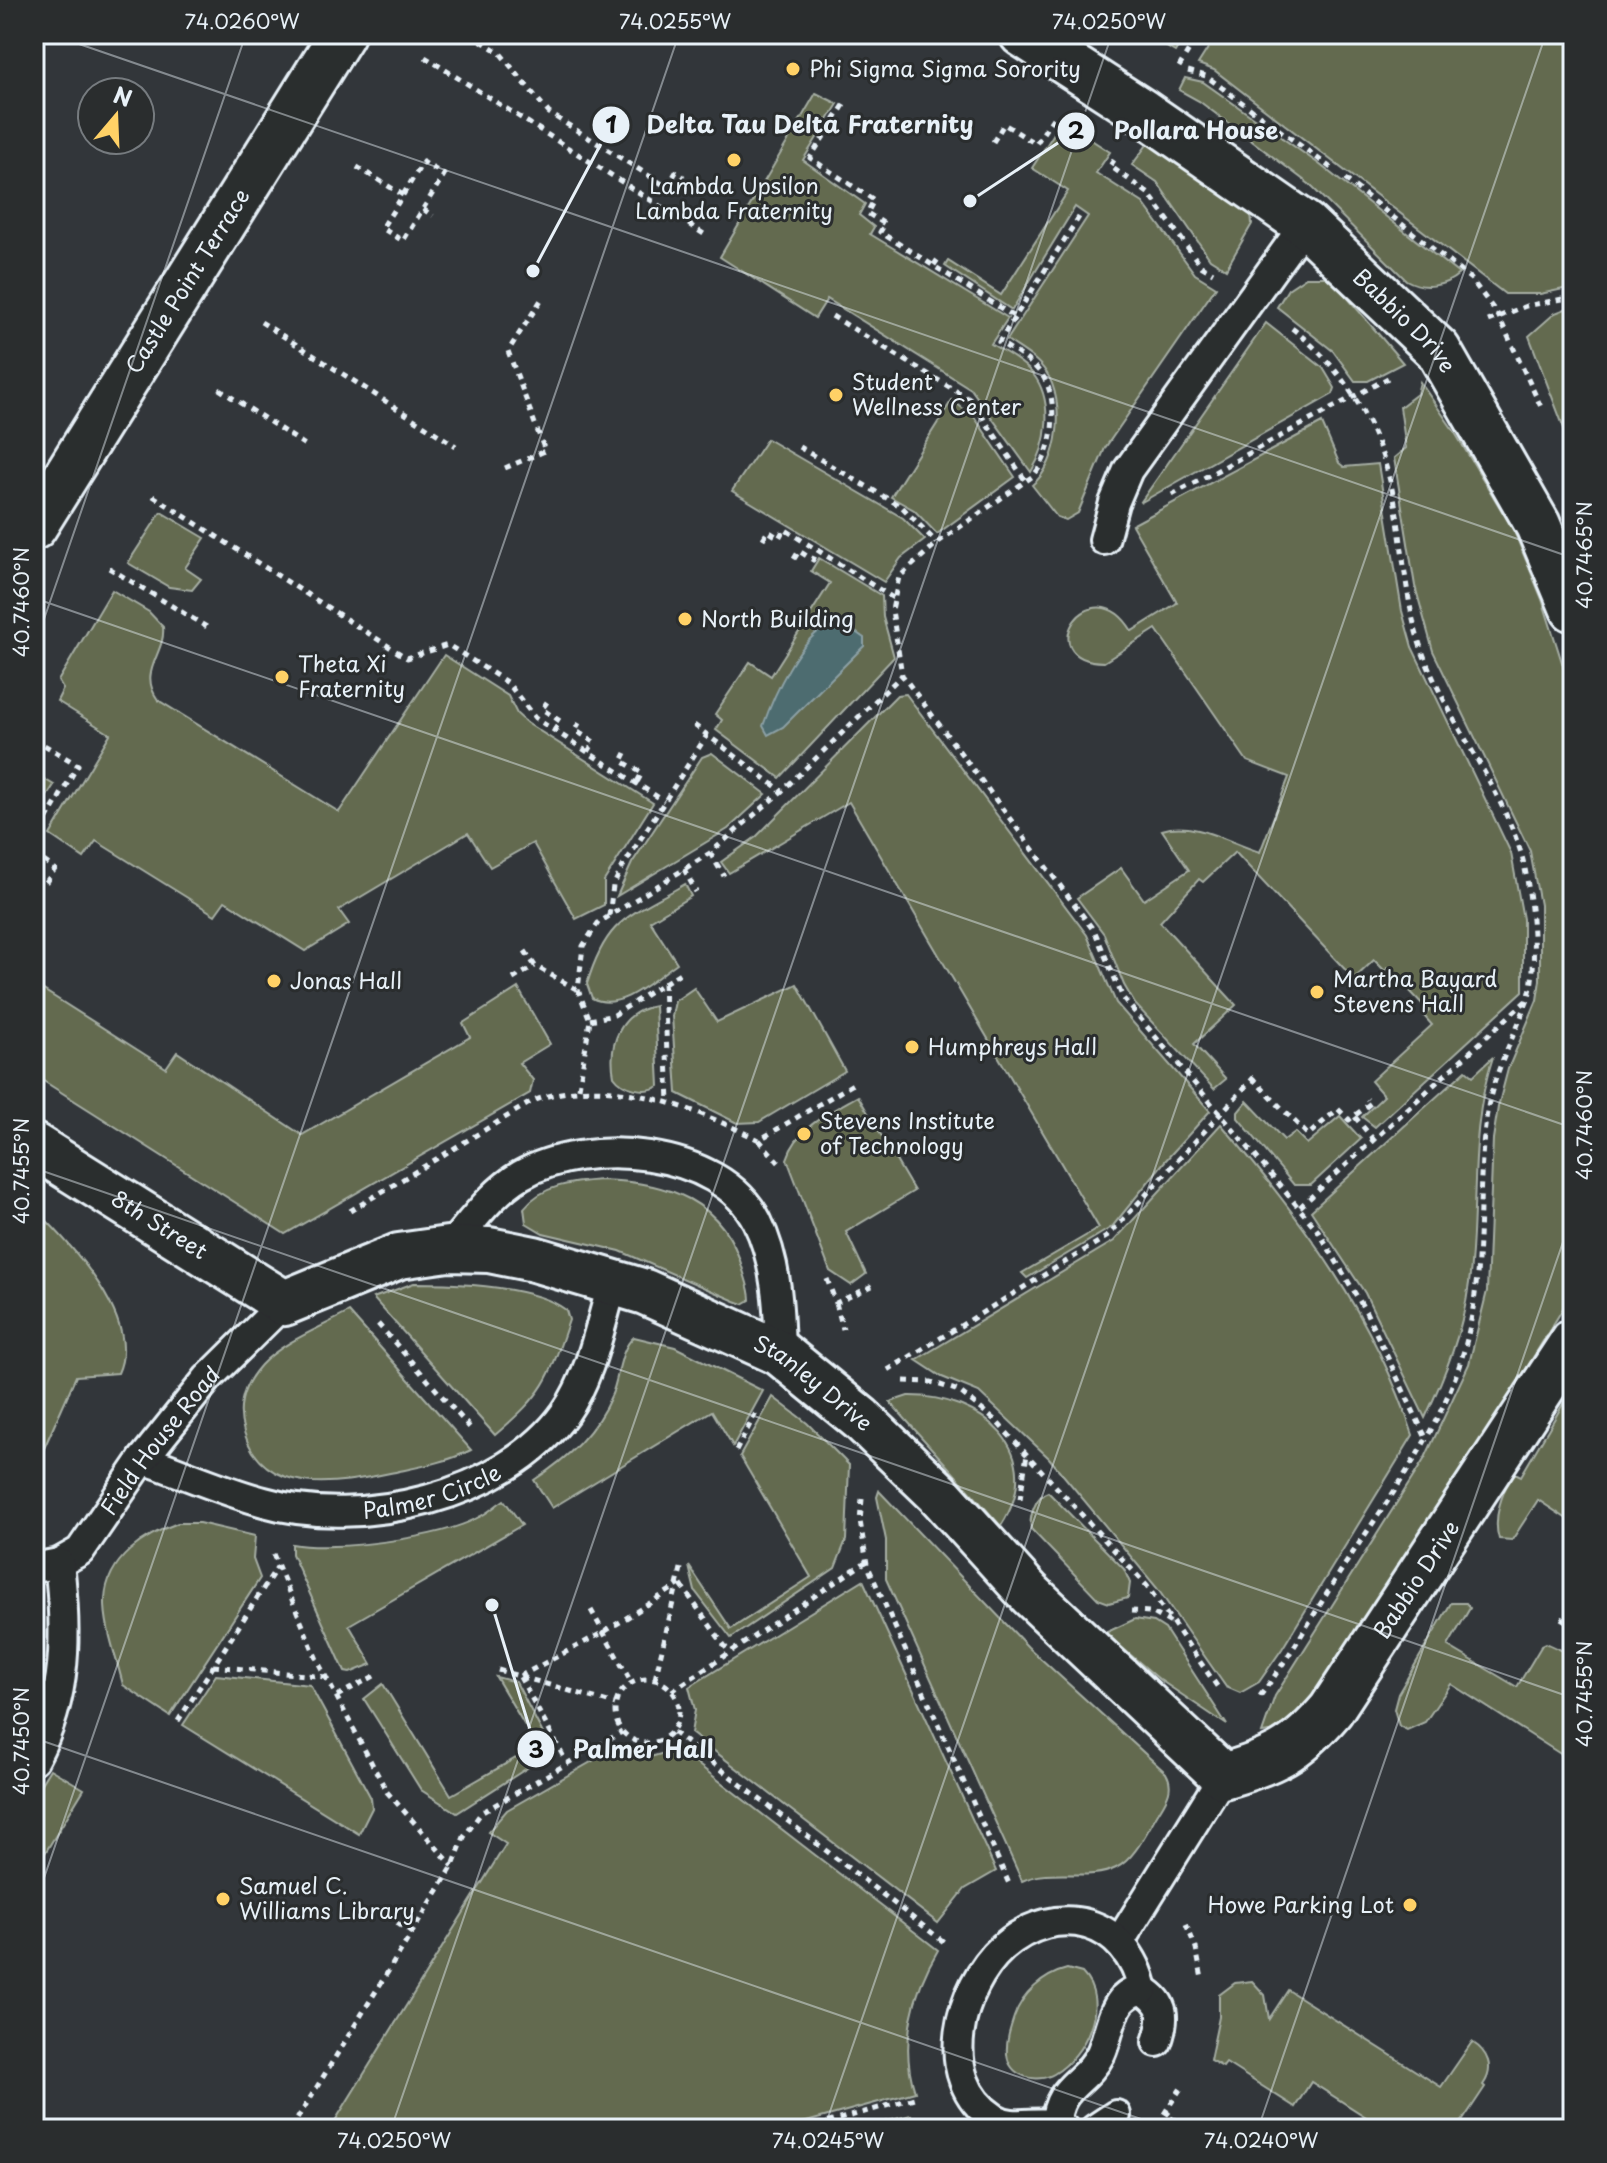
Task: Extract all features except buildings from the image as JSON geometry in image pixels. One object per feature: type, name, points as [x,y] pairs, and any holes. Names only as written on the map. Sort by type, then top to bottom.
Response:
[{"type":"street","name":"Castle Point Terrace","points":[[34,527],[342,34]]},
{"type":"street","name":"Babbio Drive","points":[[1022,34],[1143,112],[1305,224],[1438,350],[1538,525],[1573,609]]},
{"type":"street","name":"8th Street","points":[[34,1146],[284,1303]]},
{"type":"street","name":"Stanley Drive","points":[[284,1303],[399,1256],[448,1249],[489,1250],[534,1259],[645,1292],[780,1353],[861,1419],[928,1483],[1030,1594],[1223,1776]]},
{"type":"street","name":"Babbio Drive","points":[[1223,1776],[1266,1763],[1305,1740],[1331,1710],[1573,1341]]},
{"type":"lane","points":[[1104,540],[1114,503],[1128,470],[1305,224]]},
{"type":"lane","points":[[448,1249],[500,1192],[519,1176],[542,1165],[600,1153],[634,1152],[661,1157],[692,1168],[724,1187],[744,1203],[757,1221],[779,1302],[780,1353]]},
{"type":"lane","name":"Palmer Circle","points":[[143,1459],[265,1503],[308,1511],[389,1507],[467,1488],[504,1468],[564,1414],[588,1364],[613,1282]]},
{"type":"lane","name":"Field House Road","points":[[46,1566],[80,1551],[143,1459],[208,1378],[284,1303]]},
{"type":"lane","points":[[34,1759],[50,1730],[61,1685],[66,1623],[46,1566]]},
{"type":"lane","points":[[1120,1941],[1223,1776]]},
{"type":"lane","points":[[1143,1990],[1141,1978],[1120,1941],[1100,1926],[1052,1922],[1030,1930],[1003,1947],[984,1972],[969,1994],[957,2055],[965,2083],[994,2119],[1020,2125],[1060,2126],[1056,2107],[1062,2094],[1092,2069],[1119,2003],[1132,1991],[1143,1990],[1158,1998],[1164,2012],[1157,2042]]},
{"type":"path","points":[[471,34],[500,53],[549,113],[667,187],[676,172],[684,177]]},
{"type":"path","points":[[1179,68],[1199,34]]},
{"type":"path","points":[[425,57],[704,234]]},
{"type":"path","points":[[844,105],[810,158],[874,200],[867,213],[885,224],[880,232],[1015,317]]},
{"type":"path","points":[[993,142],[1004,124],[1036,144],[1048,126]]},
{"type":"path","points":[[423,162],[444,175],[403,241],[382,228],[403,195],[423,162]]},
{"type":"path","points":[[1110,166],[1149,194],[1201,266]]},
{"type":"path","points":[[357,167],[403,195]]},
{"type":"path","points":[[423,209],[433,216]]},
{"type":"path","points":[[1079,217],[999,342],[1026,358],[1044,378],[1052,412],[1045,457],[1041,467],[937,543],[899,577],[893,598],[893,625],[902,675],[1095,932],[1123,998],[1300,1207],[1359,1299],[1426,1438]]},
{"type":"path","points":[[934,265],[940,256]]},
{"type":"path","points":[[505,468],[545,451],[508,351],[543,297]]},
{"type":"path","points":[[1476,327],[1498,315],[1573,297]]},
{"type":"path","points":[[1498,315],[1548,423]]},
{"type":"path","points":[[832,316],[971,400],[1025,480]]},
{"type":"path","points":[[261,322],[456,446]]},
{"type":"path","points":[[1259,1698],[1426,1438],[1456,1372],[1470,1329],[1480,1249],[1488,1107],[1501,1063],[1529,998],[1531,936],[1521,851],[1428,666],[1415,629],[1396,505],[1372,426],[1315,347],[1283,322]]},
{"type":"path","points":[[1165,499],[1393,375]]},
{"type":"path","points":[[219,389],[305,445]]},
{"type":"path","points":[[799,447],[902,507],[937,543]]},
{"type":"path","points":[[153,496],[407,658],[448,645],[508,683],[530,714],[664,801]]},
{"type":"path","points":[[763,539],[768,531],[779,538],[784,529],[893,598]]},
{"type":"path","points":[[794,559],[799,551],[813,560],[817,551]]},
{"type":"path","points":[[109,568],[210,629]]},
{"type":"path","points":[[579,1088],[590,1020],[578,990],[583,946],[598,923],[710,853],[782,791],[902,675]]},
{"type":"path","points":[[547,702],[542,709],[560,721],[554,731]]},
{"type":"path","points":[[579,723],[575,730],[594,742],[588,752]]},
{"type":"path","points":[[694,725],[782,791]]},
{"type":"path","points":[[609,917],[617,877],[707,735]]},
{"type":"path","points":[[34,739],[78,765],[34,841]]},
{"type":"path","points":[[626,753],[622,761],[642,773],[636,784]]},
{"type":"path","points":[[710,853],[724,876]]},
{"type":"path","points":[[34,854],[55,869],[44,885]]},
{"type":"path","points":[[684,869],[696,892]]},
{"type":"path","points":[[525,951],[535,966],[578,990]]},
{"type":"path","points":[[513,979],[535,966]]},
{"type":"path","points":[[590,1020],[614,1015],[683,971]]},
{"type":"path","points":[[664,983],[669,1103]]},
{"type":"path","points":[[1300,1207],[1529,998]]},
{"type":"path","points":[[877,1377],[1108,1236],[1254,1076],[1308,1135],[1338,1109],[1349,1120],[1355,1117],[1371,1103],[1367,1099]]},
{"type":"path","points":[[344,1215],[531,1102],[579,1088],[669,1103],[759,1140],[853,1084]]},
{"type":"path","points":[[1355,1117],[1373,1139]]},
{"type":"path","points":[[371,1316],[473,1431]]},
{"type":"path","points":[[894,1381],[945,1385],[977,1402],[1147,1586],[1223,1695]]},
{"type":"path","points":[[736,1451],[762,1403]]},
{"type":"path","points":[[265,1503],[269,1540],[278,1566],[327,1677],[387,1792],[453,1866]]},
{"type":"path","points":[[860,1521],[867,1561],[1030,1930]]},
{"type":"path","points":[[672,1691],[867,1561]]},
{"type":"path","points":[[655,1679],[680,1584],[682,1564]]},
{"type":"path","points":[[178,1721],[278,1566]]},
{"type":"path","points":[[680,1584],[729,1652]]},
{"type":"path","points":[[520,1676],[604,1632],[680,1584]]},
{"type":"path","points":[[591,1610],[631,1682]]},
{"type":"path","points":[[1561,1618],[1573,1625]]},
{"type":"path","points":[[213,1666],[327,1677]]},
{"type":"path","points":[[498,1670],[615,1704]]},
{"type":"path","points":[[337,1696],[378,1674]]},
{"type":"path","points":[[520,1676],[566,1761]]},
{"type":"path","points":[[655,1679],[672,1691],[680,1705],[673,1732],[652,1743],[631,1739],[622,1732],[615,1704],[631,1682],[655,1679]]},
{"type":"path","points":[[291,2129],[453,1866],[464,1837],[481,1813],[566,1761],[622,1732]]},
{"type":"path","points":[[673,1732],[984,1972]]},
{"type":"path","points":[[397,1923],[412,1933]]},
{"type":"path","points":[[804,2129],[965,2083]]},
{"type":"path","points":[[1166,2111],[1186,2129]]},
{"type":"path","points":[[1167,2129],[1174,2117]]},
{"type":"green space","points":[[1145,34],[1186,34],[1175,52]]},
{"type":"green space","points":[[1209,34],[1573,34],[1573,287],[1540,294],[1505,294],[1214,70],[1198,64],[1210,45]]},
{"type":"green space","points":[[1185,78],[1203,82],[1319,164],[1459,274],[1434,286],[1406,280],[1309,184],[1199,101],[1179,90]]},
{"type":"green space","points":[[816,93],[838,104],[803,160],[865,204],[859,215],[874,227],[870,234],[1008,318],[991,344],[1019,361],[1033,374],[1040,385],[1046,410],[1045,436],[1031,472],[971,389],[827,299],[815,318],[720,257]]},
{"type":"green space","points":[[1062,121],[1110,152],[1096,173],[1143,203],[1195,274],[1216,287],[1105,448],[1078,513],[1066,520],[1057,517],[1032,485],[1049,462],[1057,432],[1058,415],[1052,385],[1038,362],[1007,340],[1088,216],[1075,207],[1012,310],[945,266],[948,261],[1001,295],[1068,191],[1032,168]]},
{"type":"green space","points":[[1149,142],[1251,212],[1252,224],[1226,269],[1210,259],[1157,182],[1132,165]]},
{"type":"green space","points":[[1306,277],[1326,277],[1336,284],[1403,363],[1368,381],[1355,381],[1333,351],[1277,307],[1288,289]]},
{"type":"green space","points":[[1573,306],[1573,452],[1529,336],[1555,313]]},
{"type":"green space","points":[[1266,323],[1323,368],[1335,388],[1333,394],[1140,503]]},
{"type":"green space","points":[[1420,382],[1454,431],[1514,531],[1542,599],[1573,697],[1573,1292],[1489,1430],[1308,1707],[1278,1731],[1262,1733],[1275,1696],[1425,1458],[1469,1364],[1487,1291],[1493,1139],[1498,1107],[1508,1069],[1537,1000],[1540,980],[1540,905],[1530,851],[1433,651],[1415,586],[1394,458],[1406,448],[1400,407],[1417,394]]},
{"type":"green space","points":[[952,400],[975,418],[1015,477],[937,534],[914,510],[891,497]]},
{"type":"green space","points":[[1322,423],[1339,463],[1344,467],[1378,464],[1402,611],[1412,647],[1511,853],[1523,919],[1523,991],[1375,1127],[1362,1117],[1384,1096],[1371,1081],[1432,1025],[1424,1016],[1429,1011],[1388,968],[1385,971],[1374,960],[1354,979],[1235,852],[1203,882],[1199,879],[1160,922],[1236,1005],[1194,1044],[1226,1079],[1214,1089],[1135,1004],[1104,934],[1077,898],[1121,868],[1144,900],[1189,870],[1162,830],[1199,830],[1260,852],[1289,777],[1247,761],[1156,629],[1104,662],[1082,658],[1071,647],[1069,634],[1074,621],[1085,611],[1100,607],[1116,613],[1132,631],[1177,603],[1132,525]]},
{"type":"green space","points":[[767,439],[903,518],[925,540],[901,558],[884,582],[732,491]]},
{"type":"green space","points":[[161,512],[205,538],[185,568],[201,579],[192,590],[169,587],[128,563]]},
{"type":"green space","points":[[819,558],[882,596],[883,617],[894,657],[780,778],[716,730],[722,720],[715,714],[750,662],[771,676],[830,583],[811,571]]},
{"type":"green space","points":[[112,590],[149,612],[163,627],[161,646],[150,680],[158,700],[339,812],[444,655],[508,696],[517,714],[527,723],[653,803],[604,881],[604,905],[576,919],[533,843],[490,867],[468,833],[339,910],[349,924],[305,951],[225,901],[215,915],[96,841],[84,858],[50,835],[110,734],[57,701],[63,689],[58,681]]},
{"type":"green space","points":[[906,694],[1087,935],[1116,1003],[1210,1111],[1112,1227],[1027,1278],[1022,1273],[1099,1228],[849,802],[729,873],[721,862],[756,837],[897,695]]},
{"type":"green space","points":[[712,753],[766,794],[728,829],[617,896],[632,863],[702,757]]},
{"type":"green space","points":[[34,773],[54,785],[34,816]]},
{"type":"green space","points":[[685,884],[691,896],[650,921],[677,963],[625,998],[603,1001],[592,998],[587,984],[603,945],[612,932],[634,913]]},
{"type":"green space","points":[[34,984],[166,1068],[177,1052],[302,1135],[470,1037],[463,1023],[518,988],[550,1044],[519,1063],[533,1080],[530,1093],[285,1234],[34,1075]]},
{"type":"green space","points":[[797,984],[845,1071],[759,1122],[737,1123],[677,1093],[672,1016],[675,1001],[694,988],[717,1022]]},
{"type":"green space","points":[[655,1006],[659,1086],[648,1090],[635,1089],[614,1076],[615,1041],[625,1022],[633,1015]]},
{"type":"green space","points":[[1493,1057],[1480,1113],[1472,1255],[1466,1301],[1452,1352],[1425,1418],[1365,1293],[1311,1211],[1466,1070],[1473,1076]]},
{"type":"green space","points":[[858,1096],[914,1191],[846,1232],[866,1274],[851,1285],[830,1271],[787,1159],[806,1129]]},
{"type":"green space","points":[[1247,1101],[1284,1140],[1295,1132],[1307,1144],[1340,1116],[1361,1139],[1311,1185],[1294,1185],[1238,1118],[1238,1112]]},
{"type":"green space","points":[[1221,1124],[1307,1232],[1332,1270],[1378,1349],[1413,1435],[1282,1649],[1259,1682],[1240,1693],[1226,1687],[1157,1588],[1049,1458],[979,1392],[942,1377],[916,1360],[1114,1241]]},
{"type":"green space","points":[[601,1180],[649,1185],[670,1191],[707,1211],[734,1246],[747,1281],[750,1300],[743,1304],[620,1251],[543,1233],[526,1223],[524,1208],[540,1194],[569,1184]]},
{"type":"green space","points":[[34,1208],[83,1261],[98,1283],[112,1306],[123,1352],[118,1373],[76,1376],[34,1471]]},
{"type":"green space","points":[[414,1283],[514,1290],[534,1295],[566,1310],[569,1320],[543,1385],[525,1408],[495,1435],[373,1298]]},
{"type":"green space","points":[[349,1312],[471,1450],[421,1467],[348,1481],[326,1482],[285,1477],[268,1468],[254,1453],[244,1432],[241,1405],[255,1373],[280,1349]]},
{"type":"green space","points":[[634,1337],[675,1347],[763,1391],[733,1446],[712,1411],[552,1508],[534,1480],[569,1453],[598,1420],[612,1394],[626,1348]]},
{"type":"green space","points":[[1573,1387],[1573,1523],[1538,1500],[1512,1540],[1499,1539],[1498,1513],[1509,1480],[1513,1472],[1521,1476]]},
{"type":"green space","points":[[908,1396],[935,1398],[960,1405],[983,1417],[1000,1433],[1012,1452],[1017,1474],[1014,1499],[1001,1526],[890,1402]]},
{"type":"green space","points":[[773,1397],[807,1423],[849,1465],[846,1540],[835,1568],[731,1638],[695,1591],[689,1566],[731,1629],[811,1577],[740,1456]]},
{"type":"green space","points":[[879,1491],[1028,1647],[1166,1773],[1170,1789],[1166,1799],[1140,1844],[1123,1864],[1094,1874],[1045,1875],[1022,1881],[886,1579],[886,1540],[877,1497]]},
{"type":"green space","points":[[1048,1492],[1124,1569],[1130,1583],[1128,1598],[1109,1603],[1098,1599],[1031,1529],[1034,1508],[1043,1494]]},
{"type":"green space","points":[[504,1500],[522,1525],[349,1625],[372,1664],[345,1672],[292,1554],[292,1544],[359,1545],[414,1537],[462,1525]]},
{"type":"green space","points":[[178,1523],[199,1523],[255,1536],[253,1559],[260,1578],[170,1716],[123,1685],[109,1631],[105,1599],[107,1584],[120,1560],[153,1534]]},
{"type":"green space","points":[[863,1580],[996,1871],[965,1889],[938,1923],[691,1733],[695,1710],[689,1687]]},
{"type":"green space","points":[[1451,1603],[1466,1603],[1470,1608],[1448,1646],[1517,1687],[1542,1645],[1546,1643],[1563,1651],[1573,1635],[1573,1762],[1451,1684],[1425,1722],[1407,1730],[1399,1726],[1394,1709],[1398,1694]]},
{"type":"green space","points":[[1135,1619],[1154,1622],[1165,1629],[1227,1725],[1160,1680],[1105,1633]]},
{"type":"green space","points":[[216,1675],[310,1685],[371,1798],[372,1808],[359,1834],[183,1725]]},
{"type":"green space","points":[[496,1677],[516,1682],[549,1745],[549,1754],[457,1813],[421,1790],[364,1699],[383,1684],[451,1795],[537,1746]]},
{"type":"green space","points":[[619,1746],[647,1758],[678,1749],[938,1950],[922,1983],[911,2019],[908,2055],[915,2092],[781,2129],[330,2129],[506,1844],[488,1832],[507,1810]]},
{"type":"green space","points":[[50,1769],[84,1789],[34,1871],[34,1795]]},
{"type":"green space","points":[[1067,1969],[1082,1973],[1094,1998],[1094,2013],[1084,2042],[1076,2055],[1054,2074],[1032,2078],[1018,2073],[1007,2054],[1014,2017],[1034,1987]]},
{"type":"green space","points":[[1252,1981],[1265,1995],[1269,2019],[1288,1990],[1441,2087],[1472,2042],[1488,2061],[1485,2087],[1457,2129],[1385,2129],[1311,2082],[1295,2107],[1226,2063],[1223,2067],[1210,2060],[1219,2017],[1219,1995],[1235,1983]]},
{"type":"green space","points":[[911,2115],[917,2129],[859,2129]]},
{"type":"water","points":[[830,625],[851,629],[864,638],[864,646],[783,727],[768,735],[763,726],[789,668],[808,641]]},
{"type":"place","name":"Phi Sigma Sigma Sorority","points":[[793,69]]},
{"type":"place","name":"Lambda Upsilon Lambda Fraternity","points":[[734,160]]},
{"type":"place","name":"Pollara House","points":[[970,201]]},
{"type":"place","name":"Delta Tau Delta Fraternity","points":[[533,271]]},
{"type":"place","name":"Student Wellness Center","points":[[836,395]]},
{"type":"place","name":"North Building","points":[[685,619]]},
{"type":"place","name":"Theta Xi Fraternity","points":[[282,677]]},
{"type":"place","name":"Jonas Hall","points":[[274,981]]},
{"type":"place","name":"Martha Bayard Stevens Hall","points":[[1317,992]]},
{"type":"place","name":"Humphreys Hall","points":[[912,1047]]},
{"type":"place","name":"Stevens Institute of Technology","points":[[804,1134]]},
{"type":"place","name":"Palmer Hall","points":[[492,1605]]},
{"type":"place","name":"Samuel C. Williams Library","points":[[223,1899]]},
{"type":"place","name":"Howe Parking Lot","points":[[1410,1905]]}]
